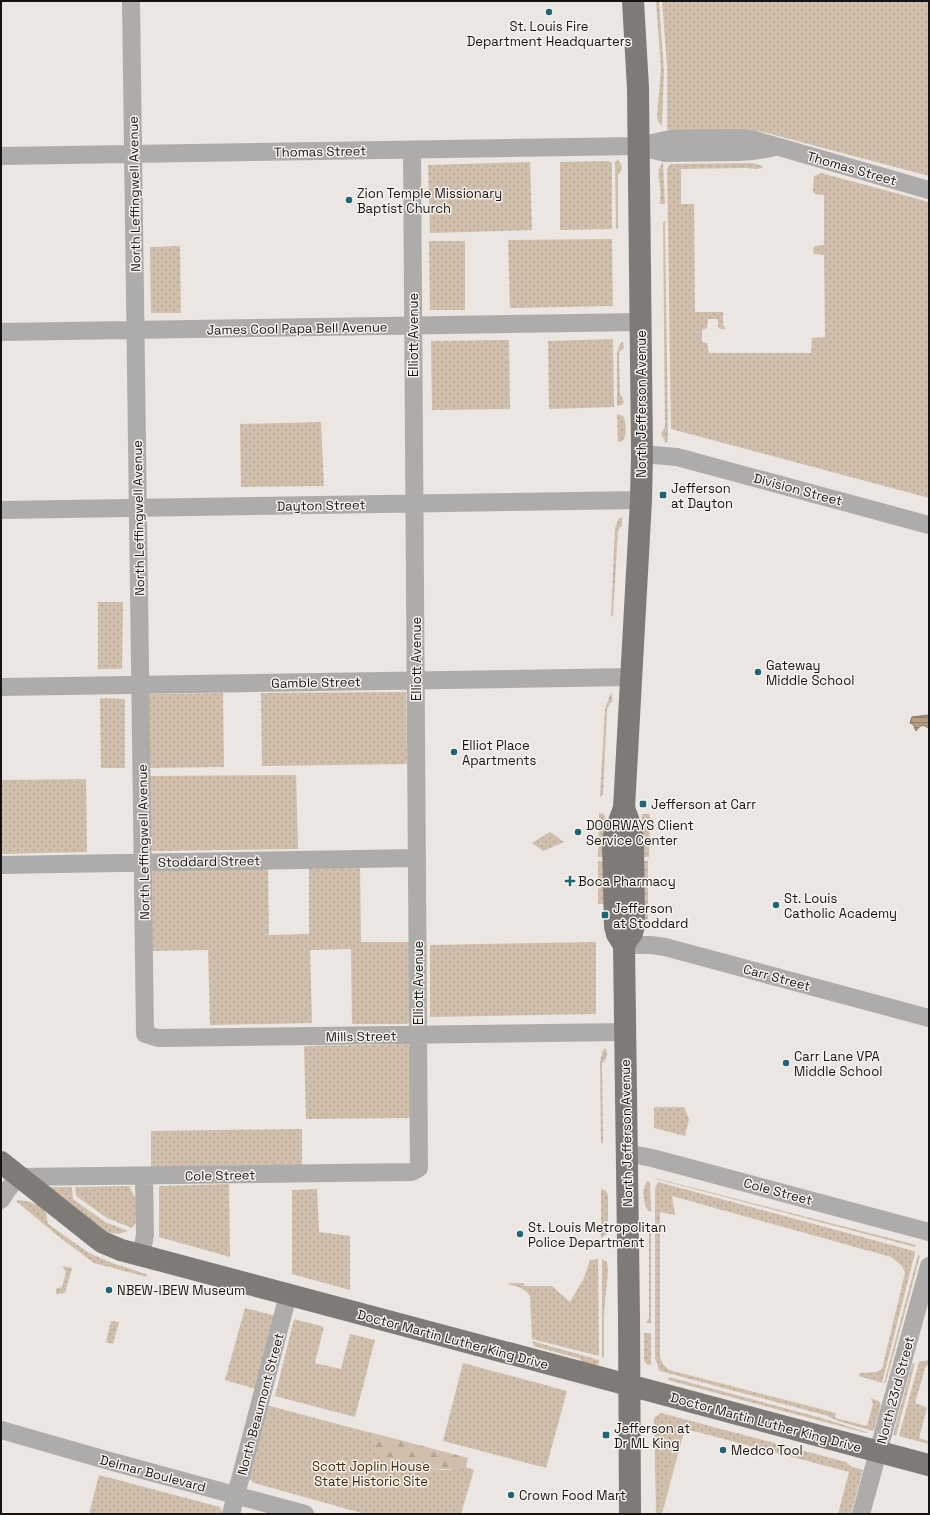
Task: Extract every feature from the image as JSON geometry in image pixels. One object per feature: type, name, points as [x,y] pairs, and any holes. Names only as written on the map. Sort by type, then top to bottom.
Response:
[{"type":"main road","name":"North Jefferson Avenue","points":[[630,1514],[624,945],[632,933],[634,926],[632,830],[624,808],[641,500],[642,454],[638,88],[633,1]]},
{"type":"main road","name":"Doctor Martin Luther King Drive","points":[[1,1162],[102,1242],[141,1256],[929,1466]]},
{"type":"street","name":"North Leffingwell Avenue","points":[[131,1],[145,1034]]},
{"type":"street","name":"Thomas Street","points":[[1,156],[639,146],[664,153],[754,151],[776,146],[929,190]]},
{"type":"street","name":"Elliott Avenue","points":[[412,150],[419,1168]]},
{"type":"street","name":"James Cool Papa Bell Avenue","points":[[1,332],[640,322]]},
{"type":"street","name":"Division Street","points":[[642,454],[676,457],[929,525]]},
{"type":"street","name":"Dayton Street","points":[[1,510],[641,500]]},
{"type":"street","name":"Gamble Street","points":[[1,687],[632,677]]},
{"type":"street","name":"Stoddard Street","points":[[1,865],[417,858]]},
{"type":"street","name":"Carr Street","points":[[624,945],[651,945],[664,947],[929,1018]]},
{"type":"street","name":"Mills Street","points":[[145,1034],[158,1038],[625,1032]]},
{"type":"street","name":"Cole Street","points":[[627,1153],[652,1158],[929,1232]]},
{"type":"street","name":"Cole Street","points":[[19,1177],[412,1172],[419,1168]]},
{"type":"street","points":[[141,1256],[145,1235],[144,1176]]},
{"type":"street","points":[[1,1200],[8,1188],[19,1177]]},
{"type":"street","name":"North 23rd Street","points":[[861,1514],[929,1266]]},
{"type":"street","name":"North Beaumont Street","points":[[231,1514],[288,1295]]},
{"type":"street","name":"Delmar Boulevard","points":[[1,1430],[305,1514]]},
{"type":"green space","points":[[656,1],[659,1],[664,72],[662,126],[658,121],[657,116],[661,68]]},
{"type":"green space","points":[[662,1],[929,1],[929,176],[759,131],[667,129],[667,65]]},
{"type":"green space","points":[[618,159],[622,167],[618,175],[618,229],[616,229],[615,162]]},
{"type":"green space","points":[[608,161],[612,163],[612,229],[560,230],[560,162]]},
{"type":"green space","points":[[530,162],[532,230],[430,233],[428,165]]},
{"type":"green space","points":[[663,162],[665,204],[660,204],[659,171]]},
{"type":"green space","points":[[752,163],[763,166],[762,168],[756,169],[681,169],[681,204],[694,204],[695,312],[723,312],[723,326],[725,326],[725,329],[718,327],[718,319],[708,319],[707,328],[702,330],[702,342],[707,343],[709,353],[811,353],[812,338],[825,337],[824,255],[814,254],[813,249],[815,246],[824,245],[824,195],[815,194],[813,191],[814,176],[821,173],[929,202],[929,498],[671,429],[667,168],[671,164]]},
{"type":"green space","points":[[665,221],[668,440],[666,443],[661,434],[665,427],[663,222]]},
{"type":"green space","points":[[612,239],[613,306],[510,308],[508,240]]},
{"type":"green space","points":[[429,241],[465,241],[465,310],[430,310]]},
{"type":"green space","points":[[180,246],[181,313],[151,313],[150,247]]},
{"type":"green space","points":[[613,339],[614,407],[549,409],[548,341]]},
{"type":"green space","points":[[509,340],[510,409],[432,410],[431,341]]},
{"type":"green space","points":[[621,342],[623,342],[624,348],[619,352],[620,393],[624,402],[622,405],[617,406],[617,352]]},
{"type":"green space","points":[[617,414],[623,416],[626,427],[624,439],[618,442]]},
{"type":"green space","points":[[321,422],[324,486],[241,487],[240,424]]},
{"type":"green space","points":[[619,518],[622,518],[622,525],[618,530],[613,615],[611,617],[615,528]]},
{"type":"green space","points":[[98,602],[123,602],[122,669],[98,669]]},
{"type":"green space","points":[[406,692],[407,764],[262,766],[261,693]]},
{"type":"green space","points":[[611,692],[613,702],[611,702],[607,709],[603,794],[600,797],[605,709]]},
{"type":"green space","points":[[223,693],[224,767],[148,768],[148,696],[151,694]]},
{"type":"green space","points":[[100,698],[125,699],[125,768],[101,768]]},
{"type":"green space","points":[[296,775],[298,849],[151,850],[148,776]]},
{"type":"green space","points":[[86,779],[87,852],[1,854],[1,780]]},
{"type":"green space","points":[[599,813],[604,814],[606,820],[605,857],[598,857]]},
{"type":"green space","points":[[642,814],[650,814],[649,857],[641,857]]},
{"type":"green space","points":[[550,832],[564,842],[543,851],[532,843]]},
{"type":"green space","points":[[598,861],[605,861],[606,904],[598,904]]},
{"type":"green space","points":[[641,861],[648,861],[648,924],[645,928],[643,926]]},
{"type":"green space","points":[[360,867],[361,942],[410,942],[410,1022],[406,1024],[352,1024],[351,949],[310,950],[312,1023],[210,1025],[208,950],[150,951],[150,874],[155,871],[268,869],[269,935],[309,934],[309,868]]},
{"type":"green space","points":[[596,942],[596,1014],[430,1017],[430,945]]},
{"type":"green space","points":[[409,1045],[410,1048],[412,1118],[306,1119],[304,1046]]},
{"type":"green space","points":[[606,1048],[607,1056],[602,1063],[603,1143],[601,1143],[600,1062],[603,1050]]},
{"type":"green space","points":[[654,1107],[684,1107],[689,1119],[685,1136],[654,1128]]},
{"type":"green space","points":[[302,1129],[302,1165],[151,1167],[151,1131]]},
{"type":"green space","points":[[655,1178],[916,1245],[915,1247]]},
{"type":"green space","points":[[647,1181],[650,1182],[651,1211],[648,1211],[643,1196]]},
{"type":"green space","points":[[658,1182],[914,1251],[915,1253],[882,1383],[859,1376],[860,1373],[876,1372],[882,1369],[905,1273],[902,1266],[891,1257],[672,1196],[675,1215],[660,1212],[660,1358],[663,1364],[669,1370],[836,1413],[835,1418],[867,1426],[873,1404],[871,1398],[880,1402],[881,1405],[873,1431],[838,1421],[825,1415],[660,1371],[655,1359],[655,1188]]},
{"type":"green space","points":[[229,1184],[230,1257],[159,1237],[159,1186]]},
{"type":"green space","points":[[129,1186],[138,1207],[138,1218],[132,1228],[107,1218],[76,1196],[75,1187]]},
{"type":"green space","points":[[72,1187],[73,1199],[105,1222],[128,1231],[119,1234],[104,1232],[49,1188]]},
{"type":"green space","points":[[317,1189],[319,1232],[350,1236],[350,1290],[292,1274],[292,1190]]},
{"type":"green space","points":[[601,1189],[605,1190],[608,1194],[608,1233],[601,1238]]},
{"type":"green space","points":[[18,1200],[37,1204],[43,1208],[46,1212],[48,1224],[89,1253],[112,1263],[146,1274],[147,1277],[94,1263],[58,1236],[16,1201]]},
{"type":"green space","points":[[649,1226],[651,1226],[651,1323],[646,1323],[649,1318]]},
{"type":"green space","points":[[918,1255],[920,1256],[886,1382],[884,1383]]},
{"type":"green space","points":[[598,1259],[599,1356],[532,1339],[530,1296],[523,1289],[509,1285],[509,1283],[524,1283],[524,1286],[552,1286],[570,1302],[584,1278],[590,1260]]},
{"type":"green space","points":[[602,1259],[607,1262],[608,1270],[604,1314],[604,1358],[602,1357]]},
{"type":"green space","points":[[62,1266],[72,1268],[65,1293],[56,1294],[56,1289],[62,1287],[66,1272]]},
{"type":"green space","points":[[245,1308],[276,1316],[256,1389],[225,1380]]},
{"type":"green space","points":[[294,1319],[324,1327],[315,1363],[341,1369],[350,1334],[375,1340],[355,1417],[275,1396]]},
{"type":"green space","points":[[111,1321],[119,1322],[113,1344],[106,1342]]},
{"type":"green space","points":[[644,1333],[651,1333],[651,1365],[646,1364],[644,1360]]},
{"type":"green space","points":[[532,1341],[599,1360],[599,1364],[592,1366],[580,1363],[581,1359],[534,1346]]},
{"type":"green space","points":[[929,1360],[929,1366],[926,1365],[915,1403],[927,1408],[919,1438],[929,1441],[929,1444],[899,1436],[919,1362]]},
{"type":"green space","points":[[463,1363],[567,1391],[546,1468],[443,1441]]},
{"type":"green space","points":[[915,1363],[896,1436],[893,1435],[912,1364]]},
{"type":"green space","points":[[669,1377],[825,1419],[869,1433],[668,1380]]},
{"type":"green space","name":"Scott Joplin House State Historic Site","points":[[266,1405],[424,1447],[418,1467],[439,1470],[453,1469],[464,1464],[468,1458],[466,1467],[474,1470],[461,1514],[365,1514],[254,1483],[248,1478]]},
{"type":"green space","points":[[661,1413],[846,1462],[850,1466],[863,1470],[851,1514],[838,1514],[849,1472],[682,1428],[658,1514],[656,1514],[654,1419]]},
{"type":"green space","points":[[685,1428],[662,1514],[658,1514],[679,1429]]},
{"type":"green space","points":[[369,1432],[468,1458],[463,1466],[456,1469],[410,1468],[398,1466],[378,1453]]},
{"type":"green space","points":[[99,1475],[220,1507],[223,1514],[89,1514]]},
{"type":"shaded area","points":[[929,715],[929,728],[923,725],[916,731],[913,724],[910,723],[912,717]]},
{"type":"place","name":"St. Louis Fire Department Headquarters","points":[[549,12]]},
{"type":"place","name":"Zion Temple Missionary Baptist Church","points":[[349,200]]},
{"type":"place","name":"Jefferson at Dayton","points":[[663,495]]},
{"type":"place","name":"Gateway Middle School","points":[[758,672]]},
{"type":"place","name":"Elliot Place Apartments","points":[[454,752]]},
{"type":"place","name":"Jefferson at Carr","points":[[643,804]]},
{"type":"place","name":"DOORWAYS Client Service Center","points":[[578,832]]},
{"type":"place","name":"Boca Pharmacy","points":[[570,881]]},
{"type":"place","name":"St. Louis Catholic Academy","points":[[776,905]]},
{"type":"place","name":"Jefferson at Stoddard","points":[[605,915]]},
{"type":"place","name":"Carr Lane VPA Middle School","points":[[786,1063]]},
{"type":"place","name":"St. Louis Metropolitan Police Department","points":[[520,1234]]},
{"type":"place","name":"NBEW-IBEW Museum","points":[[109,1290]]},
{"type":"place","name":"Jefferson at Dr ML King","points":[[606,1435]]},
{"type":"place","name":"Medco Tool","points":[[723,1450]]},
{"type":"place","name":"Crown Food Mart","points":[[511,1495]]}]
